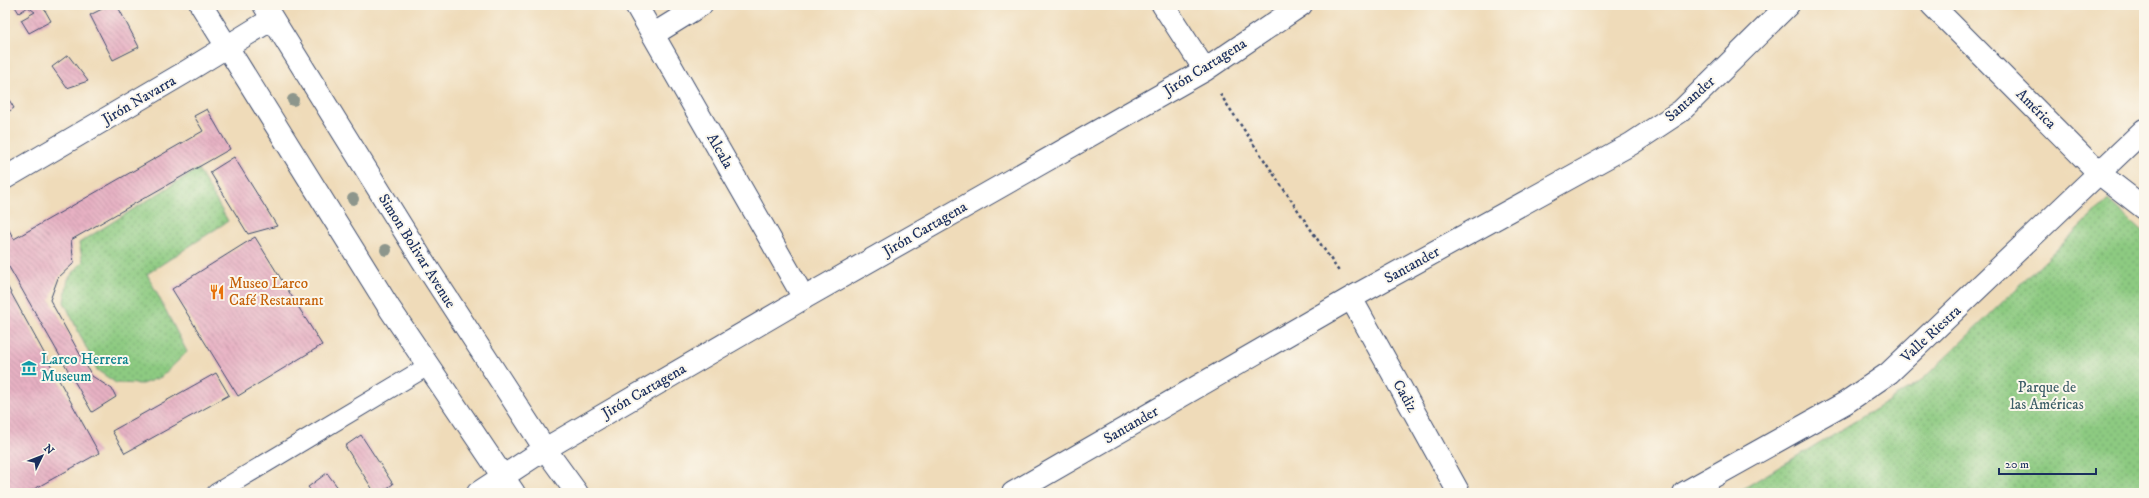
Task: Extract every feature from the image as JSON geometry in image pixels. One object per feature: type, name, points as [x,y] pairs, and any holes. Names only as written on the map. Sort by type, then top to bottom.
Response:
[{"type":"street","points":[[201,5],[225,47],[390,309],[508,485]]},
{"type":"street","name":"Alcala","points":[[636,5],[804,298]]},
{"type":"street","points":[[654,34],[701,5]]},
{"type":"street","points":[[1163,5],[1205,70]]},
{"type":"street","name":"Jirón Cartagena","points":[[478,493],[508,485],[545,449],[804,298],[1205,70],[1301,5]]},
{"type":"street","name":"Santander","points":[[1012,493],[1351,298],[1631,144],[1681,111],[1788,5]]},
{"type":"street","name":"América","points":[[1932,5],[2100,174],[2144,208]]},
{"type":"street","name":"Jirón Navarra","points":[[5,178],[184,73],[225,47],[268,12]]},
{"type":"street","name":"Simon Bolivar Avenue","points":[[268,12],[423,261],[545,449],[577,493]]},
{"type":"street","name":"Valle Riestra","points":[[1684,493],[1845,403],[1889,373],[2100,174],[2144,130]]},
{"type":"street","name":"Cadiz","points":[[1351,298],[1458,493]]},
{"type":"lane","points":[[216,493],[428,366]]},
{"type":"path","points":[[1205,70],[1344,279],[1351,298]]},
{"type":"green space","points":[[198,169],[228,221],[147,274],[187,352],[161,377],[142,384],[116,383],[97,370],[64,302],[68,279],[83,261],[79,243]]},
{"type":"green space","name":"Parque de las Américas","points":[[2108,200],[2144,233],[2144,493],[1736,493],[1920,382]]},
{"type":"building","points":[[14,5],[42,5],[51,21],[29,33],[21,20],[35,12],[28,7],[19,13]]},
{"type":"building","points":[[110,5],[117,5],[139,47],[113,60],[90,15]]},
{"type":"building","points":[[68,55],[88,81],[67,88],[52,67]]},
{"type":"building","points":[[5,93],[14,108],[5,114]]},
{"type":"building","points":[[207,109],[230,149],[71,240],[74,263],[58,278],[50,300],[92,376],[112,389],[116,397],[92,412],[5,260],[5,223],[14,239],[203,131],[194,116]]},
{"type":"building","points":[[234,157],[277,226],[248,234],[210,172]]},
{"type":"building","points":[[255,237],[322,345],[238,396],[172,289]]},
{"type":"building","name":"Larco Herrera Museum","points":[[5,282],[99,453],[27,493],[5,493]]},
{"type":"building","points":[[216,373],[229,395],[125,453],[112,431]]},
{"type":"building","points":[[361,435],[393,484],[380,493],[375,493],[345,446]]},
{"type":"building","points":[[327,473],[342,493],[313,493],[308,487]]},
{"type":"place","name":"Museo Larco Café Restaurant","points":[[217,292]]},
{"type":"place","name":"Larco Herrera Museum","points":[[29,368]]}]
